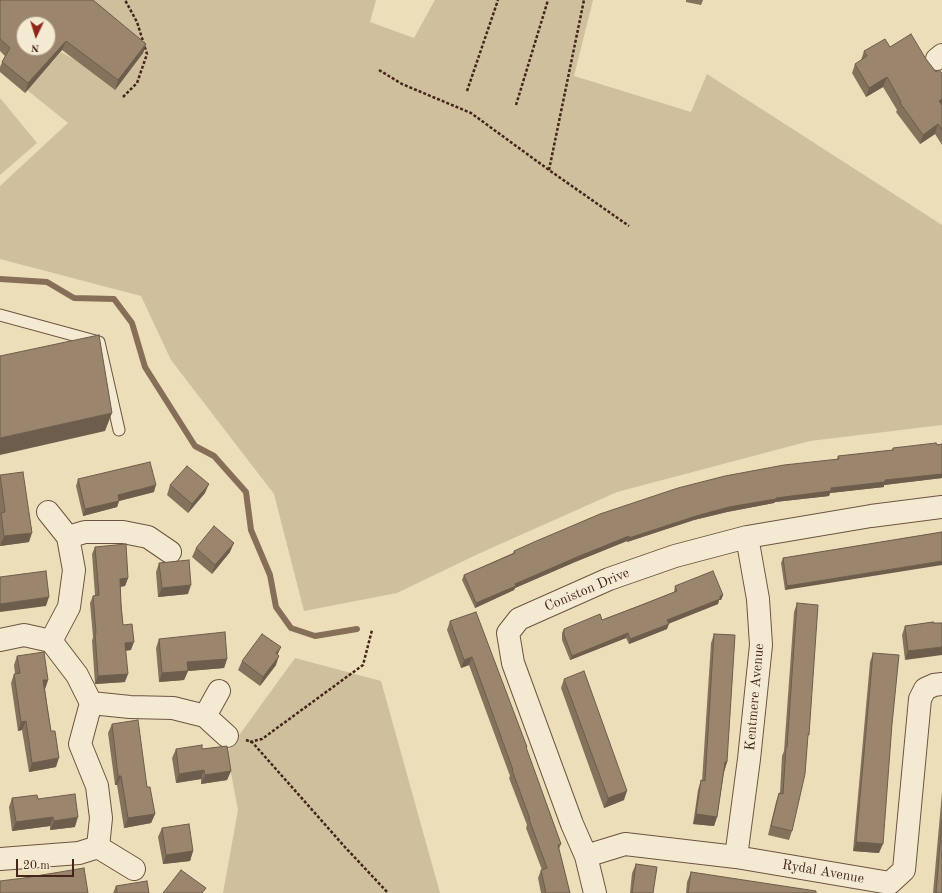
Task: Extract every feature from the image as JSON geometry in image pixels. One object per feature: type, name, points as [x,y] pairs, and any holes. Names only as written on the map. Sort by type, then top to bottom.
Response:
[{"type":"street","name":"Coniston Drive","points":[[595,893],[586,856],[572,824],[513,663],[508,633],[519,619],[609,579],[675,556],[747,537],[871,516],[942,507]]},
{"type":"street","points":[[48,512],[68,537],[74,570],[69,607],[51,641]]},
{"type":"street","points":[[68,537],[85,532],[123,532],[148,537],[170,552]]},
{"type":"street","name":"Kentmere Avenue","points":[[736,857],[749,759],[761,645],[758,599],[747,537]]},
{"type":"street","points":[[0,640],[24,635],[51,641],[77,675],[91,703],[80,744],[97,786],[101,818],[98,847]]},
{"type":"street","name":"Rydal Avenue","points":[[586,856],[625,844],[736,857],[890,883],[904,870],[920,699],[925,689],[934,684],[942,684]]},
{"type":"street","points":[[205,716],[219,691]]},
{"type":"street","points":[[91,703],[130,707],[173,708],[205,716],[227,736]]},
{"type":"street","points":[[0,859],[79,854],[98,847]]},
{"type":"street","points":[[98,847],[134,869]]},
{"type":"lane","points":[[0,315],[99,342],[119,430]]},
{"type":"path","points":[[123,97],[137,83],[147,54],[138,22],[125,0]]},
{"type":"path","points":[[467,91],[498,0]]},
{"type":"path","points":[[516,105],[548,0]]},
{"type":"path","points":[[549,170],[584,0]]},
{"type":"path","points":[[379,70],[402,84],[471,113],[629,226]]},
{"type":"path","points":[[227,736],[235,742],[252,742],[262,739],[363,665],[372,630]]},
{"type":"path","points":[[227,736],[234,735],[252,742],[344,846],[388,893]]},
{"type":"shaded area","points":[[89,0],[376,0],[370,22],[414,38],[435,0],[593,0],[574,76],[691,112],[707,74],[942,225],[942,425],[810,441],[617,492],[478,554],[397,593],[304,611],[274,494],[171,360],[141,296],[0,259],[0,186],[68,123],[27,90],[61,52],[77,61],[115,90]]},
{"type":"shaded area","points":[[0,98],[37,143],[0,175]]},
{"type":"shaded area","points":[[295,658],[381,681],[440,893],[223,893],[238,810],[227,752]]},
{"type":"building","points":[[0,0],[93,0],[146,44],[118,80],[66,41],[56,52],[56,16],[16,16],[16,56],[52,56],[28,83],[2,62],[10,48],[0,39]]},
{"type":"building","points":[[911,34],[926,59],[936,72],[939,70],[942,73],[942,99],[939,101],[942,105],[942,130],[938,124],[923,135],[900,103],[901,102],[887,77],[869,88],[855,64],[867,56],[864,51],[885,39],[890,47]]},
{"type":"building","points":[[99,335],[112,413],[0,438],[0,356]]},
{"type":"building","points":[[936,443],[937,445],[942,444],[942,474],[831,488],[831,491],[776,498],[729,507],[696,516],[629,538],[629,536],[515,584],[516,586],[476,603],[464,575],[515,553],[514,551],[534,542],[600,514],[678,488],[725,476],[784,465],[839,459],[838,456],[893,450],[893,448]]},
{"type":"building","points":[[150,462],[156,485],[118,495],[119,501],[85,509],[78,479]]},
{"type":"building","points":[[187,466],[209,484],[192,504],[170,485]]},
{"type":"building","points":[[23,472],[32,533],[4,536],[1,513],[5,512],[0,475]]},
{"type":"building","points":[[214,526],[234,543],[215,565],[196,548]]},
{"type":"building","points":[[942,532],[942,561],[787,586],[783,558]]},
{"type":"building","points":[[126,544],[128,578],[120,579],[123,625],[132,624],[134,642],[125,643],[128,674],[98,676],[93,596],[99,595],[95,547]]},
{"type":"building","points":[[189,560],[191,585],[162,588],[159,563]]},
{"type":"building","points":[[46,571],[49,597],[0,604],[0,577]]},
{"type":"building","points":[[713,571],[723,595],[720,596],[720,599],[667,620],[669,624],[630,639],[628,633],[572,656],[564,635],[564,629],[600,614],[602,620],[639,606],[677,591],[675,586]]},
{"type":"building","points":[[797,603],[818,605],[805,774],[792,831],[771,826],[779,793],[783,794]]},
{"type":"building","points":[[476,612],[527,747],[561,844],[558,845],[570,893],[546,893],[541,870],[547,868],[513,770],[472,657],[464,660],[450,621]]},
{"type":"building","points":[[933,622],[942,623],[942,647],[908,651],[905,626]]},
{"type":"building","points":[[225,632],[227,659],[187,662],[188,671],[162,673],[159,639]]},
{"type":"building","points":[[262,634],[281,647],[276,653],[279,656],[263,677],[242,661]]},
{"type":"building","points":[[714,634],[735,635],[727,762],[725,762],[717,817],[696,814],[701,780],[705,781]]},
{"type":"building","points":[[44,652],[48,680],[43,680],[51,731],[55,731],[59,758],[32,763],[26,721],[21,722],[14,674],[20,673],[17,656]]},
{"type":"building","points":[[873,653],[899,655],[883,844],[856,842]]},
{"type":"building","points":[[584,671],[627,791],[608,798],[564,679]]},
{"type":"building","points":[[138,720],[147,787],[150,787],[155,814],[128,818],[121,776],[118,776],[112,724]]},
{"type":"building","points":[[202,745],[202,749],[227,746],[231,771],[205,775],[204,770],[179,774],[176,749]]},
{"type":"building","points":[[75,794],[78,817],[54,821],[53,817],[16,822],[12,798],[37,795],[38,799]]},
{"type":"building","points":[[942,820],[942,893],[936,893]]},
{"type":"building","points":[[189,824],[193,851],[166,855],[162,828]]},
{"type":"building","points":[[636,864],[657,867],[653,893],[632,893]]},
{"type":"building","points":[[84,868],[88,893],[0,893],[0,881]]},
{"type":"building","points":[[181,870],[206,888],[202,893],[163,893]]},
{"type":"building","points":[[691,872],[816,891],[816,893],[688,893]]},
{"type":"building","points":[[147,881],[149,893],[117,893],[116,886]]},
{"type":"waterway","points":[[0,279],[47,282],[74,298],[114,299],[132,323],[145,367],[195,446],[214,456],[246,492],[251,530],[270,575],[276,607],[291,628],[315,636],[357,629]]}]
